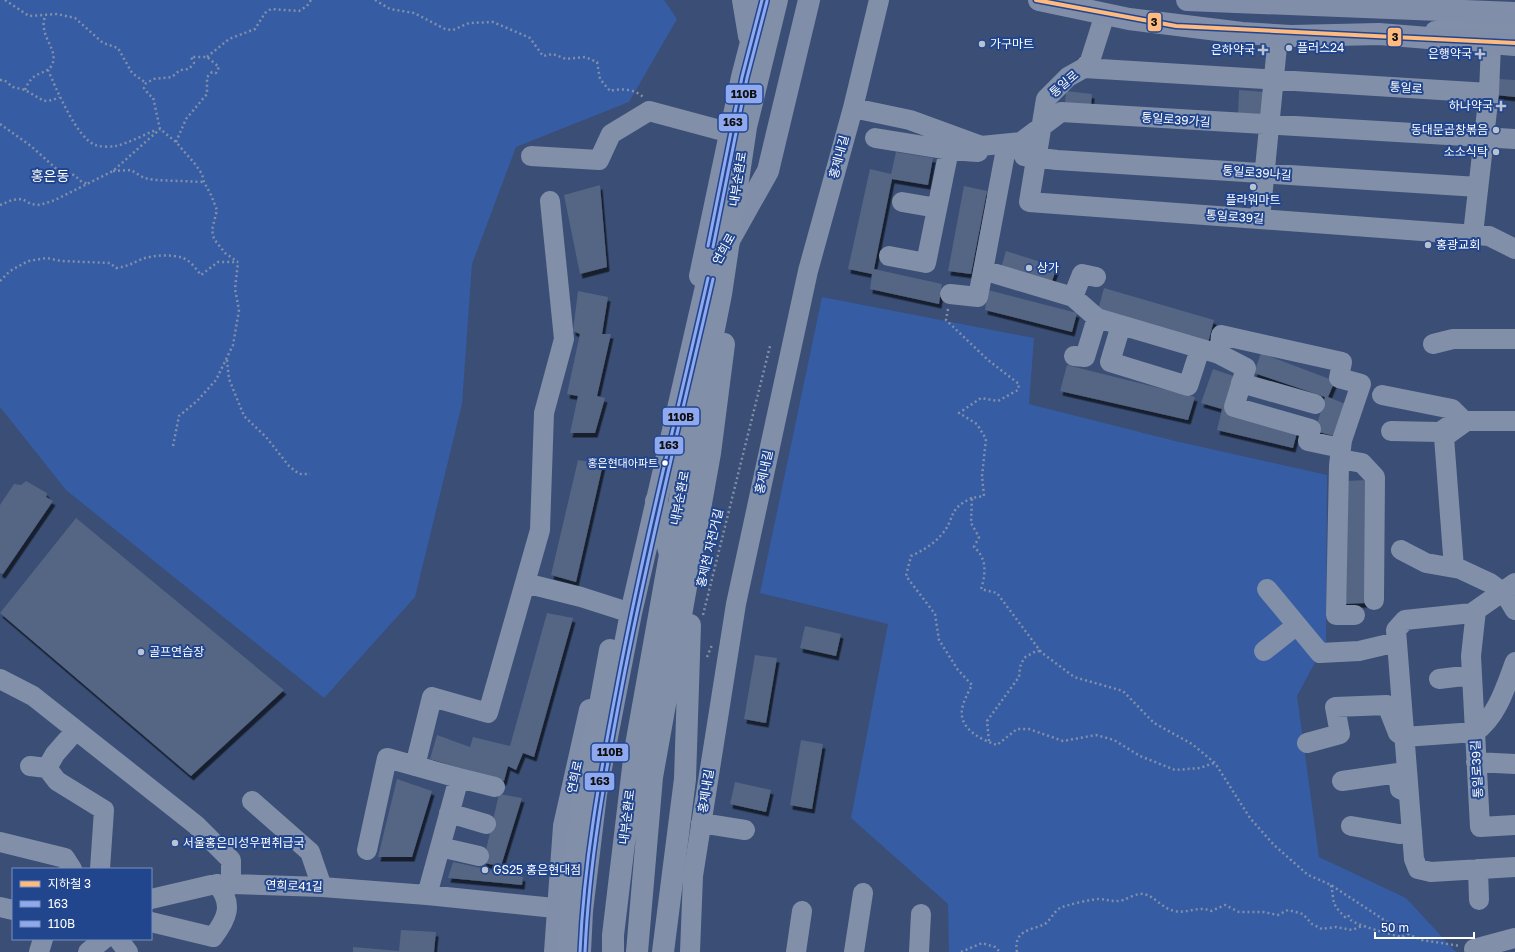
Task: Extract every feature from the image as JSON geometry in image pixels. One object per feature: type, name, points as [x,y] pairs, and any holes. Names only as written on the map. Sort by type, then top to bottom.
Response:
[{"type":"highway","name":"내부순환로","points":[[613,952],[614,928],[635,751],[680,501],[720,294],[746,126],[776,0]]},
{"type":"highway","name":"내부순환로","points":[[637,952],[652,777],[710,453],[732,287],[760,128],[791,0]]},
{"type":"highway","points":[[656,501],[691,628],[685,778],[663,952]]},
{"type":"highway","points":[[569,952],[571,881],[584,792],[610,650]]},
{"type":"main road","points":[[743,0],[750,44]]},
{"type":"main road","name":"연희로","points":[[580,952],[582,911],[596,794],[624,610],[708,246],[750,44],[762,0]]},
{"type":"main road","name":"연희로","points":[[555,952],[564,826],[587,720],[624,610],[656,501],[708,278],[768,171],[809,0]]},
{"type":"main road","points":[[1039,0],[1105,14],[1234,32],[1278,36],[1379,34],[1515,45]]},
{"type":"main road","points":[[1186,0],[1503,8]]},
{"type":"street","name":"홍제내길","points":[[690,952],[694,876],[736,604],[808,271],[853,108],[878,0]]},
{"type":"street","name":"통일로","points":[[1043,125],[1046,99],[1068,77],[1084,68],[1090,61],[1105,14]]},
{"type":"street","points":[[1379,34],[1411,31],[1515,29]]},
{"type":"street","points":[[1260,219],[1278,36]]},
{"type":"street","points":[[1473,234],[1489,93],[1491,44]]},
{"type":"street","name":"통일로","points":[[1084,68],[1489,93]]},
{"type":"street","points":[[853,108],[910,120],[981,146],[1020,152]]},
{"type":"street","points":[[530,156],[599,160],[611,134],[649,111],[731,133]]},
{"type":"street","name":"통일로39가길","points":[[1020,152],[1043,125],[1061,112],[1269,126],[1515,139]]},
{"type":"street","points":[[875,138],[949,150],[1020,152]]},
{"type":"street","points":[[889,256],[926,263],[949,150]]},
{"type":"street","points":[[950,294],[978,297],[983,270],[1020,152]]},
{"type":"street","name":"통일로39나길","points":[[1020,152],[1057,160],[1478,188]]},
{"type":"street","name":"통일로39길","points":[[1020,152],[1029,202],[1473,234],[1489,236],[1515,249]]},
{"type":"street","points":[[416,766],[432,697],[488,714],[540,530],[544,413],[564,339],[550,201]]},
{"type":"street","points":[[902,202],[938,208]]},
{"type":"street","points":[[983,270],[1073,297],[1097,318],[1219,354],[1246,368],[1234,407],[1311,429],[1308,441],[1362,462],[1375,477],[1374,600]]},
{"type":"street","points":[[1073,297],[1082,274],[1096,277]]},
{"type":"street","points":[[1074,356],[1085,357],[1097,318]]},
{"type":"street","points":[[1121,325],[1110,362],[1188,386],[1200,349]]},
{"type":"street","points":[[1219,354],[1222,335],[1342,362],[1339,378],[1361,384],[1341,454],[1336,615],[1355,615]]},
{"type":"street","points":[[1433,344],[1453,339],[1515,340]]},
{"type":"street","points":[[1241,383],[1315,404]]},
{"type":"street","points":[[1382,394],[1452,409],[1465,422]]},
{"type":"street","points":[[1391,431],[1440,432],[1456,422],[1515,421]]},
{"type":"street","points":[[1454,568],[1444,437],[1465,422]]},
{"type":"street","points":[[1401,550],[1426,562],[1454,568],[1490,583],[1508,587]]},
{"type":"street","points":[[526,583],[582,597],[624,610]]},
{"type":"street","points":[[1508,587],[1506,595],[1515,610]]},
{"type":"street","points":[[1508,587],[1472,613],[1405,620],[1396,630],[1414,859],[1418,869],[1431,872],[1515,867]]},
{"type":"street","points":[[1267,589],[1320,653],[1360,651],[1397,642]]},
{"type":"street","name":"통일로39길","points":[[1476,610],[1471,656],[1480,827],[1515,825]]},
{"type":"street","points":[[1264,651],[1297,625]]},
{"type":"street","points":[[1307,743],[1340,734],[1335,706],[1387,705],[1398,733],[1404,737],[1475,732],[1482,727],[1499,703],[1515,662]]},
{"type":"street","points":[[1439,679],[1472,676]]},
{"type":"street","points":[[0,679],[33,696],[196,825],[231,860],[224,884],[224,892],[228,901],[224,922],[213,937],[152,922]]},
{"type":"street","points":[[76,730],[55,754],[38,767],[57,781],[104,810],[100,868]]},
{"type":"street","points":[[367,850],[387,758],[495,786]]},
{"type":"street","points":[[1476,762],[1515,764]]},
{"type":"street","points":[[1342,781],[1398,773],[1400,789],[1409,793]]},
{"type":"street","points":[[427,895],[449,813],[453,776]]},
{"type":"street","points":[[252,801],[310,852],[322,887]]},
{"type":"street","points":[[449,813],[486,824]]},
{"type":"street","points":[[702,823],[745,830]]},
{"type":"street","points":[[1351,826],[1399,834],[1412,832]]},
{"type":"street","points":[[0,842],[65,858],[71,868]]},
{"type":"street","points":[[440,847],[478,856]]},
{"type":"street","points":[[1478,869],[1479,900]]},
{"type":"street","name":"연희로41길","points":[[152,899],[224,884],[322,887],[427,895],[582,911]]},
{"type":"street","points":[[854,952],[863,893]]},
{"type":"street","points":[[0,907],[12,910]]},
{"type":"street","points":[[796,952],[802,911]]},
{"type":"street","points":[[919,952],[921,914]]},
{"type":"street","points":[[1474,949],[1515,938]]},
{"type":"street","points":[[39,952],[43,940]]},
{"type":"street","points":[[88,952],[103,940]]},
{"type":"street","points":[[119,940],[128,952]]},
{"type":"path","points":[[5,0],[29,16],[56,14],[75,18],[103,43],[118,48],[132,73],[146,83]]},
{"type":"path","points":[[238,262],[225,253],[214,239],[212,230],[216,210],[202,174],[176,142],[160,128],[156,102],[144,88],[146,83],[154,79],[166,79],[180,70],[189,69],[194,63],[191,57],[207,57],[229,39],[255,29],[265,13],[271,9],[299,10],[307,6],[311,0]]},
{"type":"path","points":[[375,0],[390,9],[414,13],[445,28],[453,30],[469,23],[493,22],[530,38],[543,56],[553,54],[566,59],[585,57],[597,62],[600,79],[610,91],[620,88],[640,94],[657,113]]},
{"type":"path","points":[[25,90],[29,80],[37,74],[48,70],[52,64],[53,52],[44,30],[44,16]]},
{"type":"path","points":[[176,142],[186,119],[207,94],[206,77],[212,72],[216,73],[219,67],[207,57]]},
{"type":"path","points":[[48,70],[59,97],[82,133],[94,144],[105,147],[116,146],[160,128]]},
{"type":"path","points":[[0,80],[4,80],[13,87],[25,90],[44,101],[54,100],[59,97]]},
{"type":"path","points":[[0,124],[31,146],[62,174],[74,175],[82,182],[89,184]]},
{"type":"path","points":[[0,205],[12,200],[22,199],[31,204],[40,205],[55,200],[68,192],[89,184],[113,171],[160,128]]},
{"type":"path","points":[[113,171],[131,170],[144,178],[155,180],[204,182]]},
{"type":"path","points":[[0,280],[10,271],[28,261],[47,258],[61,261],[110,263],[116,268],[133,264],[152,256],[179,257],[191,263],[201,275],[218,262],[238,262]]},
{"type":"path","points":[[173,446],[179,416],[197,401],[216,380],[233,345],[239,310],[235,289],[238,262]]},
{"type":"path","points":[[950,294],[946,320],[988,360],[1019,384],[1018,390],[998,401],[981,398],[959,413],[977,424],[986,438],[982,476],[984,496],[972,498],[960,504],[951,513],[950,522],[941,535],[923,550],[912,556],[907,567],[906,576],[935,614],[939,640],[958,670],[972,685],[962,705],[962,722],[966,728],[982,739],[997,745],[1017,729],[1029,729],[1063,741],[1096,735],[1114,740],[1140,756],[1175,770],[1200,768],[1212,763],[1214,764]]},
{"type":"path","name":"홍제천 자전거길","points":[[703,617],[770,346]]},
{"type":"path","points":[[227,360],[229,379],[244,416],[263,433],[289,466],[299,474],[310,474]]},
{"type":"path","points":[[972,498],[971,523],[979,537],[974,547],[979,551],[986,574],[981,589],[997,593],[1041,652],[1074,677],[1123,691],[1154,723],[1192,744],[1214,764],[1250,818],[1274,845],[1308,875],[1331,885],[1407,933],[1422,940],[1474,949]]},
{"type":"path","points":[[990,741],[987,721],[1019,677],[1020,667],[1024,658],[1036,651],[1041,652]]},
{"type":"path","points":[[1331,885],[1332,898],[1335,908],[1344,917],[1348,915],[1351,920],[1362,926],[1395,936],[1402,937],[1407,933]]},
{"type":"path","points":[[1016,951],[1019,938],[1026,930],[1045,925],[1058,909],[1068,904],[1099,899],[1108,902],[1123,900],[1142,893],[1148,895],[1164,908],[1177,912],[1205,908],[1211,911],[1224,905],[1239,912],[1263,912],[1278,915],[1288,910],[1303,914],[1312,924],[1322,929],[1336,928],[1352,930],[1362,926]]},
{"type":"path","points":[[961,952],[982,943],[994,947],[1000,952]]},
{"type":"shaded area","points":[[0,0],[664,0],[677,19],[629,102],[516,147],[472,264],[462,404],[415,597],[324,698],[66,490],[0,407]]},
{"type":"shaded area","points":[[822,297],[1034,338],[1029,404],[1175,441],[1327,475],[1326,642],[1297,696],[1319,857],[1406,898],[1456,952],[949,952],[948,904],[851,818],[888,624],[760,593]]},
{"type":"building","points":[[1498,79],[1515,80],[1515,97],[1496,95]]},
{"type":"building","points":[[1239,90],[1264,92],[1262,117],[1238,116]]},
{"type":"building","points":[[1066,91],[1092,94],[1091,106],[1065,103]]},
{"type":"building","points":[[896,152],[933,158],[928,185],[892,179],[874,269],[942,284],[939,304],[870,289],[872,274],[848,269],[870,169],[891,174]]},
{"type":"building","points":[[600,185],[607,267],[580,274],[564,195]]},
{"type":"building","points":[[964,186],[987,191],[971,274],[948,271]]},
{"type":"building","name":"상가","points":[[1006,251],[1057,267],[1051,284],[1001,268]]},
{"type":"building","points":[[1104,288],[1214,320],[1208,343],[1098,310]]},
{"type":"building","points":[[988,290],[1077,313],[1072,332],[985,310]]},
{"type":"building","points":[[578,291],[608,297],[602,334],[611,334],[597,396],[605,398],[595,433],[570,433],[578,396],[567,394],[580,334],[573,331]]},
{"type":"building","points":[[1261,353],[1335,381],[1328,397],[1348,405],[1338,437],[1315,431],[1325,397],[1254,373]]},
{"type":"building","points":[[1067,365],[1195,397],[1188,420],[1060,391]]},
{"type":"building","points":[[1213,369],[1236,377],[1226,409],[1298,429],[1293,448],[1217,430],[1222,409],[1201,403]]},
{"type":"building","points":[[578,460],[603,464],[576,582],[551,575]]},
{"type":"building","points":[[1369,480],[1365,603],[1343,604],[1345,481]]},
{"type":"building","points":[[26,481],[47,493],[46,497],[53,501],[3,574],[0,573],[0,505],[14,484],[21,485]]},
{"type":"building","name":"골프연습장","points":[[76,518],[284,690],[191,776],[0,613]]},
{"type":"building","points":[[547,613],[573,618],[534,757],[523,753],[516,770],[508,766],[504,781],[430,759],[437,735],[470,747],[473,737],[510,746]]},
{"type":"building","points":[[805,626],[841,634],[836,656],[800,648]]},
{"type":"building","points":[[755,655],[777,658],[766,723],[744,719]]},
{"type":"building","points":[[801,740],[823,744],[812,809],[790,805]]},
{"type":"building","points":[[397,779],[432,791],[412,857],[378,857]]},
{"type":"building","points":[[735,782],[771,790],[766,812],[730,804]]},
{"type":"building","points":[[499,794],[522,798],[501,866],[483,863]]},
{"type":"building","points":[[453,862],[523,877],[522,885],[448,878]]},
{"type":"building","points":[[401,930],[436,932],[434,952],[353,952],[353,947],[399,951]]},
{"type":"metro line","name":"3","points":[[1036,0],[1176,26],[1515,43]]},
{"type":"transit line","name":"163","points":[[708,246],[742,77],[762,0]]},
{"type":"transit line","name":"110B","points":[[713,247],[747,78],[767,1]]},
{"type":"transit line","name":"163","points":[[580,952],[589,851],[617,686],[649,533],[708,278]]},
{"type":"transit line","name":"110B","points":[[585,952],[594,852],[622,686],[654,533],[713,279]]},
{"type":"place","name":"가구마트","points":[[982,44]]},
{"type":"place","name":"플러스24","points":[[1289,48]]},
{"type":"place","name":"은하약국","points":[[1263,50]]},
{"type":"place","name":"은행약국","points":[[1480,54]]},
{"type":"place","name":"하나약국","points":[[1501,106]]},
{"type":"place","name":"동대문곱창볶음","points":[[1496,130]]},
{"type":"place","name":"소소식탁","points":[[1496,152]]},
{"type":"place","name":"플라워마트","points":[[1253,187]]},
{"type":"place","name":"홍광교회","points":[[1428,245]]},
{"type":"place","name":"상가","points":[[1029,268]]},
{"type":"place","name":"홍은현대아파트","points":[[665,463]]},
{"type":"place","name":"골프연습장","points":[[141,652]]},
{"type":"place","name":"서울홍은미성우편취급국","points":[[175,843]]},
{"type":"place","name":"GS25 홍은현대점","points":[[485,870]]},
{"type":"district","name":"홍은동","points":[[50,176]]}]
